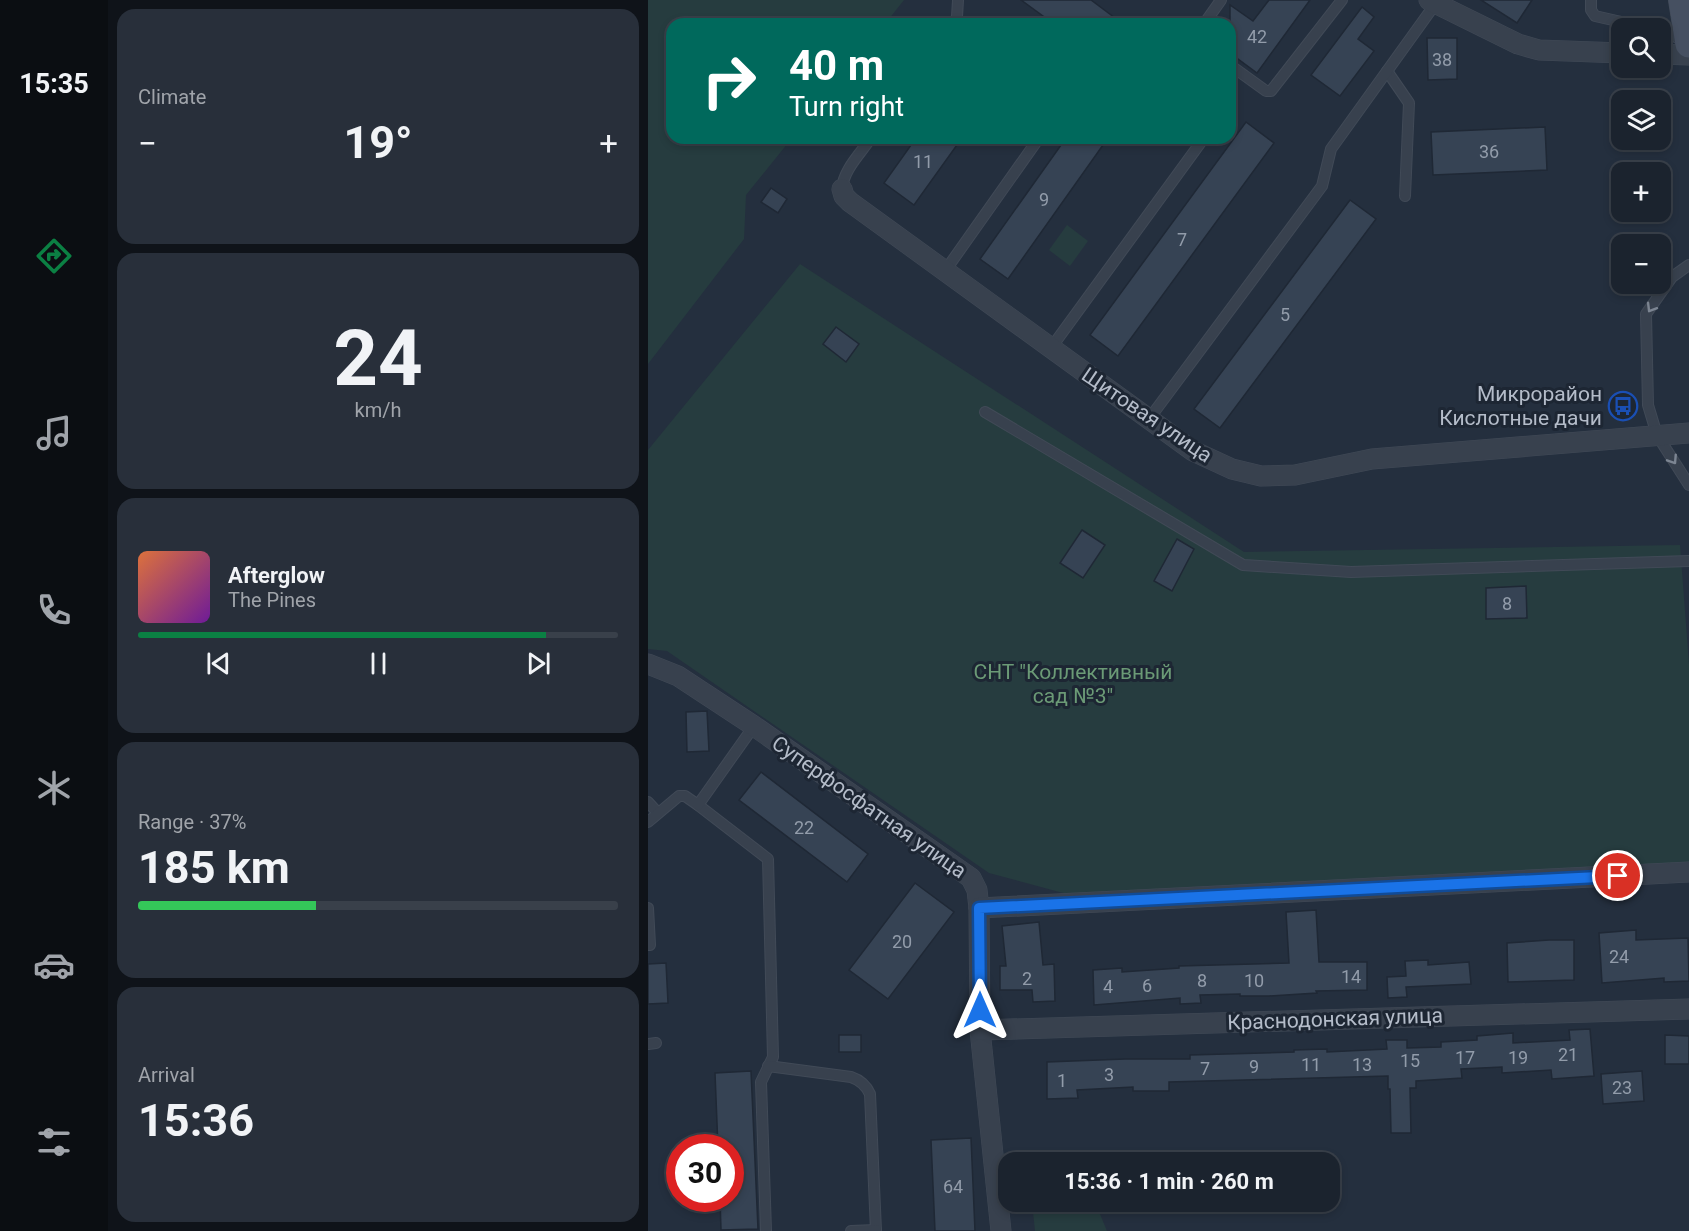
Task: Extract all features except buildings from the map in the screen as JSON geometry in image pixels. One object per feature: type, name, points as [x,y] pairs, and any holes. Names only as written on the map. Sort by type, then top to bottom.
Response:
[{"type":"street","points":[[1682,0],[1689,43]]},
{"type":"street","points":[[1433,2],[1518,44],[1539,50],[1611,53]]},
{"type":"street","points":[[1671,54],[1689,55]]},
{"type":"street","name":"Щитовая улица","points":[[842,189],[844,196],[850,202],[1193,451],[1232,469],[1261,476],[1295,475],[1372,459],[1689,433]]},
{"type":"street","name":"Суперфосфатная улица","points":[[648,664],[678,676],[754,726],[971,878],[977,890],[979,908],[980,1030],[1001,1231]]},
{"type":"street","points":[[979,908],[1689,872]]},
{"type":"street","name":"Краснодонская улица","points":[[980,1030],[1689,1009]]},
{"type":"lane","points":[[956,18],[958,0]]},
{"type":"lane","points":[[1208,18],[1221,0]]},
{"type":"lane","points":[[1236,69],[1266,91],[1271,90],[1342,0]]},
{"type":"lane","points":[[1591,0],[1591,10],[1595,16],[1611,20]]},
{"type":"lane","points":[[1149,419],[1322,186],[1331,149],[1433,2]]},
{"type":"lane","points":[[1671,36],[1689,43]]},
{"type":"lane","points":[[1387,71],[1409,103],[1405,196]]},
{"type":"lane","points":[[842,189],[842,181],[867,144]]},
{"type":"lane","points":[[945,271],[1035,144]]},
{"type":"lane","points":[[1051,348],[1200,144]]},
{"type":"lane","points":[[1689,265],[1672,277],[1646,314],[1648,405],[1657,435],[1689,485]]},
{"type":"lane","points":[[985,412],[1243,566],[1351,572],[1689,561]]},
{"type":"lane","points":[[698,805],[754,726]]},
{"type":"lane","points":[[648,822],[679,796],[685,796],[768,859],[773,1057],[761,1082],[766,1231]]},
{"type":"lane","points":[[648,802],[658,813]]},
{"type":"lane","points":[[648,908],[650,945],[648,945]]},
{"type":"lane","points":[[768,1066],[851,1077],[858,1079],[867,1087],[870,1094],[876,1231],[851,1231]]},
{"type":"green space","points":[[648,0],[904,0],[890,18],[666,18],[666,144],[787,144],[746,195],[744,239],[648,364]]},
{"type":"green space","points":[[1067,225],[1088,241],[1070,266],[1049,250]]},
{"type":"green space","name":"СНТ \"Коллективный сад №3\"","points":[[800,264],[1244,552],[1680,545],[1689,664],[1689,864],[1078,897],[989,873],[667,651],[648,649],[648,450]]},
{"type":"green space","points":[[1033,1212],[1099,1212],[1107,1231],[1035,1231]]},
{"type":"place","name":"Микрорайон Кислотные дачи","points":[[1623,406]]},
{"type":"route","points":[[980,1010],[979,908],[1618,876]]}]
